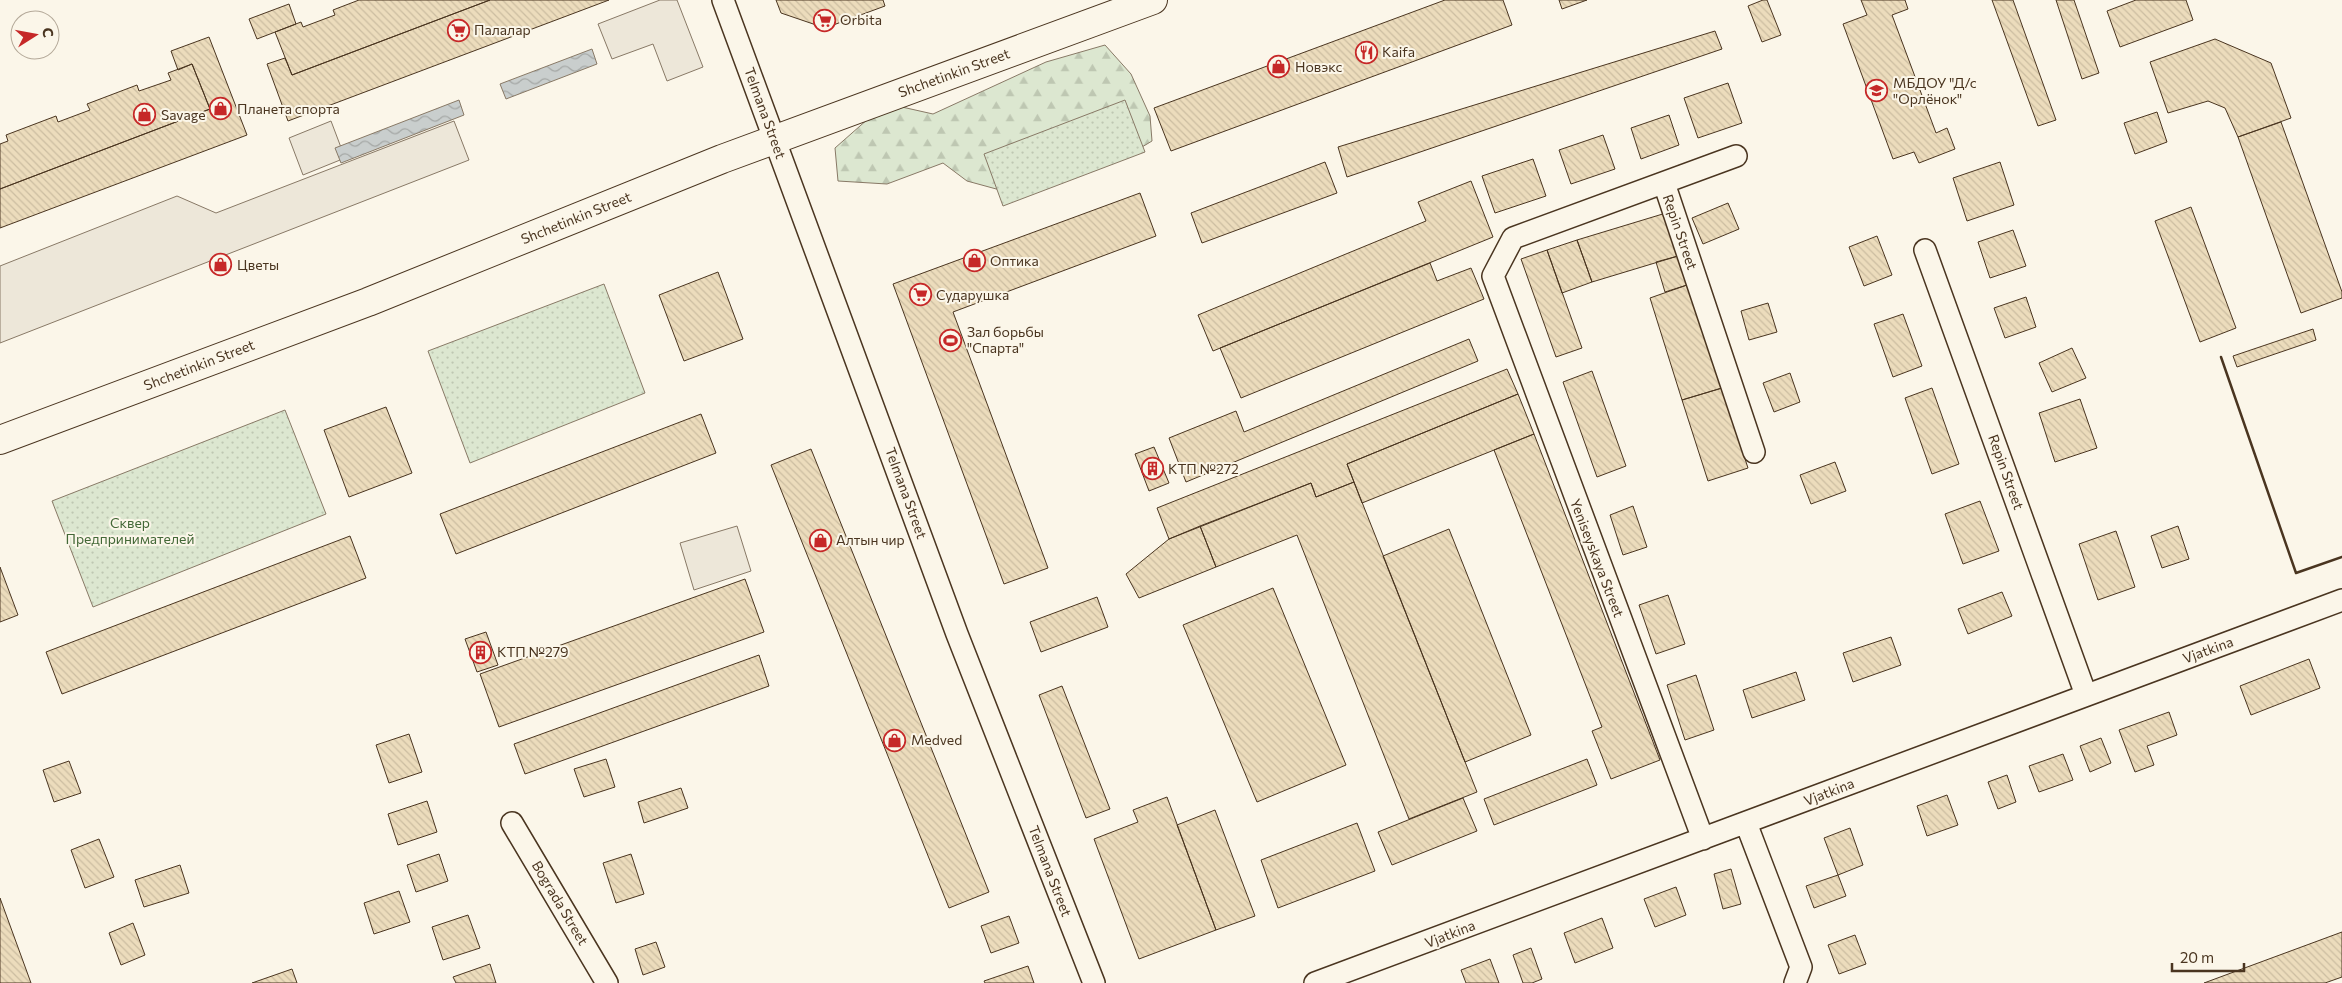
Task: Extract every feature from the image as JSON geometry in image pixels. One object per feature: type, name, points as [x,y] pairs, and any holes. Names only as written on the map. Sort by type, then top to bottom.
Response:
[{"type":"main road","name":"Shchetinkin Street","points":[[0,440],[368,302],[775,140],[1154,0]]},
{"type":"street","name":"Telmana Street","points":[[723,0],[957,634],[1094,983]]},
{"type":"street","name":"Repin Street","points":[[1493,276],[1513,238],[1736,156]]},
{"type":"street","name":"Repin Street","points":[[1664,183],[1754,452]]},
{"type":"street","name":"Repin Street","points":[[1925,250],[2086,695]]},
{"type":"street","name":"Yeniseyskaya Street","points":[[1493,276],[1703,839]]},
{"type":"street","name":"Vjatkina","points":[[1315,983],[2342,600]]},
{"type":"street","points":[[1746,823],[1802,978]]},
{"type":"street","name":"Bograda Street","points":[[512,824],[607,983]]},
{"type":"green space","points":[[1105,45],[1131,74],[1150,116],[1152,141],[1127,156],[1011,193],[967,181],[943,163],[887,184],[838,181],[835,148],[877,111],[902,107],[933,114],[1046,62]]},
{"type":"green space","points":[[1125,100],[1145,152],[1003,206],[984,154]]},
{"type":"green space","points":[[604,284],[645,393],[470,463],[428,351]]},
{"type":"green space","name":"Сквер Предпринимателей","points":[[285,410],[326,514],[93,607],[52,501]]},
{"type":"shaded area","points":[[660,0],[677,0],[703,67],[667,81],[653,44],[612,59],[598,24]]},
{"type":"shaded area","points":[[331,121],[345,158],[303,175],[289,138]]},
{"type":"shaded area","points":[[454,121],[469,160],[0,343],[0,266],[177,196],[216,213]]},
{"type":"shaded area","points":[[737,526],[751,571],[694,590],[680,543]]},
{"type":"water","points":[[592,49],[597,64],[506,99],[500,84]]},
{"type":"water","points":[[459,100],[464,115],[341,163],[335,148]]},
{"type":"building","points":[[359,0],[490,0],[292,75],[275,32],[301,22],[303,27],[335,15],[333,10]]},
{"type":"building","points":[[490,0],[609,0],[288,121],[267,64],[285,58],[292,75]]},
{"type":"building","name":"Orbita","points":[[776,0],[883,0],[885,6],[825,28],[781,13]]},
{"type":"building","points":[[1445,0],[1503,0],[1512,25],[1171,151],[1154,108]]},
{"type":"building","points":[[1559,0],[1587,0],[1562,9]]},
{"type":"building","points":[[1767,0],[1781,35],[1762,42],[1748,6]]},
{"type":"building","points":[[1861,0],[1905,0],[1908,9],[1892,15],[1936,133],[1947,128],[1955,149],[1919,163],[1914,152],[1893,159],[1843,24],[1867,15]]},
{"type":"building","points":[[1992,0],[2013,0],[2056,120],[2038,126]]},
{"type":"building","points":[[2056,0],[2074,0],[2099,73],[2082,79]]},
{"type":"building","points":[[2136,0],[2186,0],[2193,20],[2120,47],[2107,11]]},
{"type":"building","points":[[289,4],[296,24],[257,39],[249,19]]},
{"type":"building","points":[[1715,31],[1722,49],[1347,177],[1338,147]]},
{"type":"building","points":[[209,37],[247,135],[0,228],[0,189],[210,109],[192,64],[178,70],[171,51]]},
{"type":"building","points":[[2215,39],[2271,63],[2291,118],[2238,137],[2225,108],[2208,101],[2168,113],[2150,62]]},
{"type":"building","points":[[192,64],[210,109],[0,189],[0,144],[8,141],[6,135],[56,116],[58,122],[90,110],[87,104],[137,85],[139,91],[171,80],[168,73]]},
{"type":"building","points":[[1728,83],[1742,123],[1698,138],[1684,98]]},
{"type":"building","points":[[2157,112],[2167,142],[2135,154],[2124,123]]},
{"type":"building","points":[[1669,115],[1679,145],[1641,159],[1631,128]]},
{"type":"building","points":[[2281,122],[2342,292],[2342,298],[2301,313],[2238,137]]},
{"type":"building","points":[[1603,135],[1615,169],[1571,184],[1559,150]]},
{"type":"building","points":[[1533,159],[1546,196],[1495,213],[1482,176]]},
{"type":"building","points":[[1325,162],[1337,193],[1202,243],[1191,213]]},
{"type":"building","points":[[2000,162],[2014,205],[1967,221],[1953,178]]},
{"type":"building","points":[[1471,181],[1493,237],[1213,351],[1198,315],[1426,221],[1418,202]]},
{"type":"building","points":[[1140,193],[1156,236],[953,312],[1048,568],[1004,584],[893,284]]},
{"type":"building","points":[[1728,203],[1739,229],[1703,244],[1692,218]]},
{"type":"building","points":[[2191,207],[2236,328],[2200,342],[2155,221]]},
{"type":"building","points":[[1666,213],[1678,256],[1592,282],[1577,240]]},
{"type":"building","points":[[2013,230],[2026,266],[1990,278],[1978,242]]},
{"type":"building","points":[[1877,236],[1892,275],[1864,286],[1849,247]]},
{"type":"building","points":[[1577,240],[1592,282],[1562,293],[1547,250]]},
{"type":"building","points":[[1547,250],[1582,348],[1556,357],[1521,259]]},
{"type":"building","points":[[1678,256],[1687,285],[1665,292],[1656,262]]},
{"type":"building","points":[[1430,263],[1437,281],[1471,268],[1484,299],[1241,398],[1220,348]]},
{"type":"building","points":[[718,272],[743,339],[684,361],[659,295]]},
{"type":"building","points":[[1687,285],[1722,388],[1682,400],[1650,298]]},
{"type":"building","points":[[2026,297],[2036,327],[2005,338],[1994,308]]},
{"type":"building","points":[[1768,303],[1777,332],[1749,340],[1741,311]]},
{"type":"building","points":[[1903,314],[1922,366],[1893,377],[1874,324]]},
{"type":"building","points":[[2313,329],[2316,340],[2237,367],[2233,356]]},
{"type":"building","points":[[1469,339],[1478,361],[1186,482],[1169,438],[1236,411],[1244,432]]},
{"type":"building","points":[[2072,348],[2086,378],[2052,392],[2039,363]]},
{"type":"building","points":[[1507,369],[1518,394],[1347,464],[1354,482],[1316,497],[1311,483],[1169,539],[1157,508]]},
{"type":"building","points":[[1592,371],[1626,466],[1597,477],[1563,382]]},
{"type":"building","points":[[1790,373],[1800,402],[1774,412],[1763,383]]},
{"type":"building","points":[[1722,388],[1748,468],[1708,481],[1682,400]]},
{"type":"building","points":[[1932,388],[1959,464],[1932,474],[1905,398]]},
{"type":"building","points":[[1518,394],[1534,434],[1362,503],[1347,464]]},
{"type":"building","points":[[2080,399],[2097,448],[2055,462],[2039,413]]},
{"type":"building","points":[[386,407],[412,473],[349,497],[324,430]]},
{"type":"building","points":[[701,414],[716,453],[456,554],[440,514]]},
{"type":"building","points":[[1534,434],[1660,760],[1611,779],[1592,731],[1602,727],[1494,450]]},
{"type":"building","name":"КТП №272","points":[[1154,447],[1169,483],[1149,491],[1135,454]]},
{"type":"building","points":[[811,449],[989,892],[949,908],[771,465]]},
{"type":"building","points":[[1835,462],[1846,491],[1811,504],[1800,475]]},
{"type":"building","points":[[1354,482],[1477,792],[1409,819],[1297,535],[1216,567],[1200,526],[1311,483],[1316,497]]},
{"type":"building","points":[[1980,501],[1999,551],[1963,564],[1945,514]]},
{"type":"building","points":[[1633,506],[1647,547],[1623,555],[1610,515]]},
{"type":"building","points":[[1200,526],[1216,567],[1139,598],[1126,574],[1169,539]]},
{"type":"building","points":[[2178,526],[2189,559],[2162,568],[2151,536]]},
{"type":"building","points":[[1449,529],[1531,735],[1465,762],[1383,556]]},
{"type":"building","points":[[2116,531],[2135,587],[2098,600],[2079,544]]},
{"type":"building","points":[[350,536],[366,578],[62,694],[46,652]]},
{"type":"building","points":[[0,567],[18,615],[0,622]]},
{"type":"building","points":[[745,579],[764,632],[499,727],[480,674]]},
{"type":"building","points":[[1273,588],[1346,765],[1257,802],[1183,625]]},
{"type":"building","points":[[2002,592],[2012,616],[1968,634],[1958,609]]},
{"type":"building","points":[[1668,595],[1685,644],[1656,654],[1639,605]]},
{"type":"building","points":[[1097,597],[1108,627],[1041,652],[1030,622]]},
{"type":"building","name":"КТП №279","points":[[486,632],[498,665],[477,672],[465,639]]},
{"type":"building","points":[[1891,637],[1901,665],[1853,682],[1843,653]]},
{"type":"building","points":[[759,655],[769,686],[525,774],[514,744]]},
{"type":"building","points":[[2309,659],[2320,688],[2251,715],[2240,686]]},
{"type":"building","points":[[1796,672],[1805,700],[1752,718],[1743,690]]},
{"type":"building","points":[[1696,675],[1714,730],[1685,740],[1667,685]]},
{"type":"building","points":[[1062,686],[1110,809],[1086,818],[1039,695]]},
{"type":"building","points":[[2169,712],[2177,735],[2147,746],[2154,765],[2135,772],[2119,730]]},
{"type":"building","points":[[409,734],[422,772],[389,783],[376,745]]},
{"type":"building","points":[[2101,738],[2111,763],[2090,772],[2080,746]]},
{"type":"building","points":[[2063,754],[2073,780],[2039,792],[2029,766]]},
{"type":"building","points":[[606,759],[615,787],[584,797],[574,769]]},
{"type":"building","points":[[1587,759],[1597,785],[1494,825],[1484,799]]},
{"type":"building","points":[[69,761],[81,793],[54,802],[43,770]]},
{"type":"building","points":[[2007,775],[2016,802],[1998,809],[1988,782]]},
{"type":"building","points":[[681,788],[688,808],[644,823],[638,802]]},
{"type":"building","points":[[1947,795],[1958,825],[1927,836],[1917,806]]},
{"type":"building","points":[[1167,797],[1216,930],[1139,959],[1094,839],[1138,822],[1133,810]]},
{"type":"building","points":[[1463,798],[1477,831],[1392,865],[1378,832]]},
{"type":"building","points":[[427,801],[437,832],[398,845],[388,814]]},
{"type":"building","points":[[1215,810],[1255,916],[1216,930],[1177,825]]},
{"type":"building","points":[[1357,823],[1375,871],[1278,908],[1261,860]]},
{"type":"building","points":[[1850,828],[1863,865],[1838,875],[1824,838]]},
{"type":"building","points":[[99,839],[114,877],[85,888],[71,850]]},
{"type":"building","points":[[439,854],[448,881],[416,892],[407,865]]},
{"type":"building","points":[[631,854],[644,894],[616,903],[603,863]]},
{"type":"building","points":[[180,865],[189,893],[144,907],[135,880]]},
{"type":"building","points":[[1731,869],[1741,904],[1723,909],[1714,874]]},
{"type":"building","points":[[1838,875],[1846,896],[1814,908],[1806,886]]},
{"type":"building","points":[[1676,887],[1686,915],[1655,927],[1644,899]]},
{"type":"building","points":[[399,891],[410,922],[374,934],[364,903]]},
{"type":"building","points":[[0,898],[31,983],[0,983]]},
{"type":"building","points":[[468,915],[480,948],[443,960],[432,927]]},
{"type":"building","points":[[1009,916],[1019,943],[991,953],[981,926]]},
{"type":"building","points":[[1602,918],[1613,948],[1575,963],[1564,933]]},
{"type":"building","points":[[133,923],[145,955],[121,965],[109,933]]},
{"type":"building","points":[[2342,932],[2342,977],[2325,983],[2204,983]]},
{"type":"building","points":[[1855,935],[1866,964],[1839,974],[1828,945]]},
{"type":"building","points":[[656,942],[665,967],[643,975],[635,949]]},
{"type":"building","points":[[1531,948],[1542,979],[1532,983],[1523,983],[1513,955]]},
{"type":"building","points":[[1490,959],[1499,983],[1466,983],[1461,970]]},
{"type":"building","points":[[490,964],[496,983],[456,983],[453,977]]},
{"type":"building","points":[[1028,966],[1034,983],[985,983],[984,981]]},
{"type":"building","points":[[292,969],[297,983],[252,983]]},
{"type":"wall","points":[[2221,357],[2296,573],[2342,557]]},
{"type":"place","name":"Orbita","points":[[824,20]]},
{"type":"place","name":"Палалар","points":[[458,30]]},
{"type":"place","name":"Kaifa","points":[[1366,52]]},
{"type":"place","name":"Новэкс","points":[[1279,67]]},
{"type":"place","name":"МБДОУ \"Д/с \"Орлёнок\"","points":[[1877,91]]},
{"type":"place","name":"Планета спорта","points":[[221,109]]},
{"type":"place","name":"Savage","points":[[145,115]]},
{"type":"place","name":"Оптика","points":[[974,261]]},
{"type":"place","name":"Цветы","points":[[221,265]]},
{"type":"place","name":"Сударушка","points":[[920,295]]},
{"type":"place","name":"Зал борьбы \"Спарта\"","points":[[951,340]]},
{"type":"place","name":"КТП №272","points":[[1152,469]]},
{"type":"place","name":"Алтын чир","points":[[820,540]]},
{"type":"place","name":"КТП №279","points":[[481,652]]},
{"type":"place","name":"Medved","points":[[895,740]]}]
